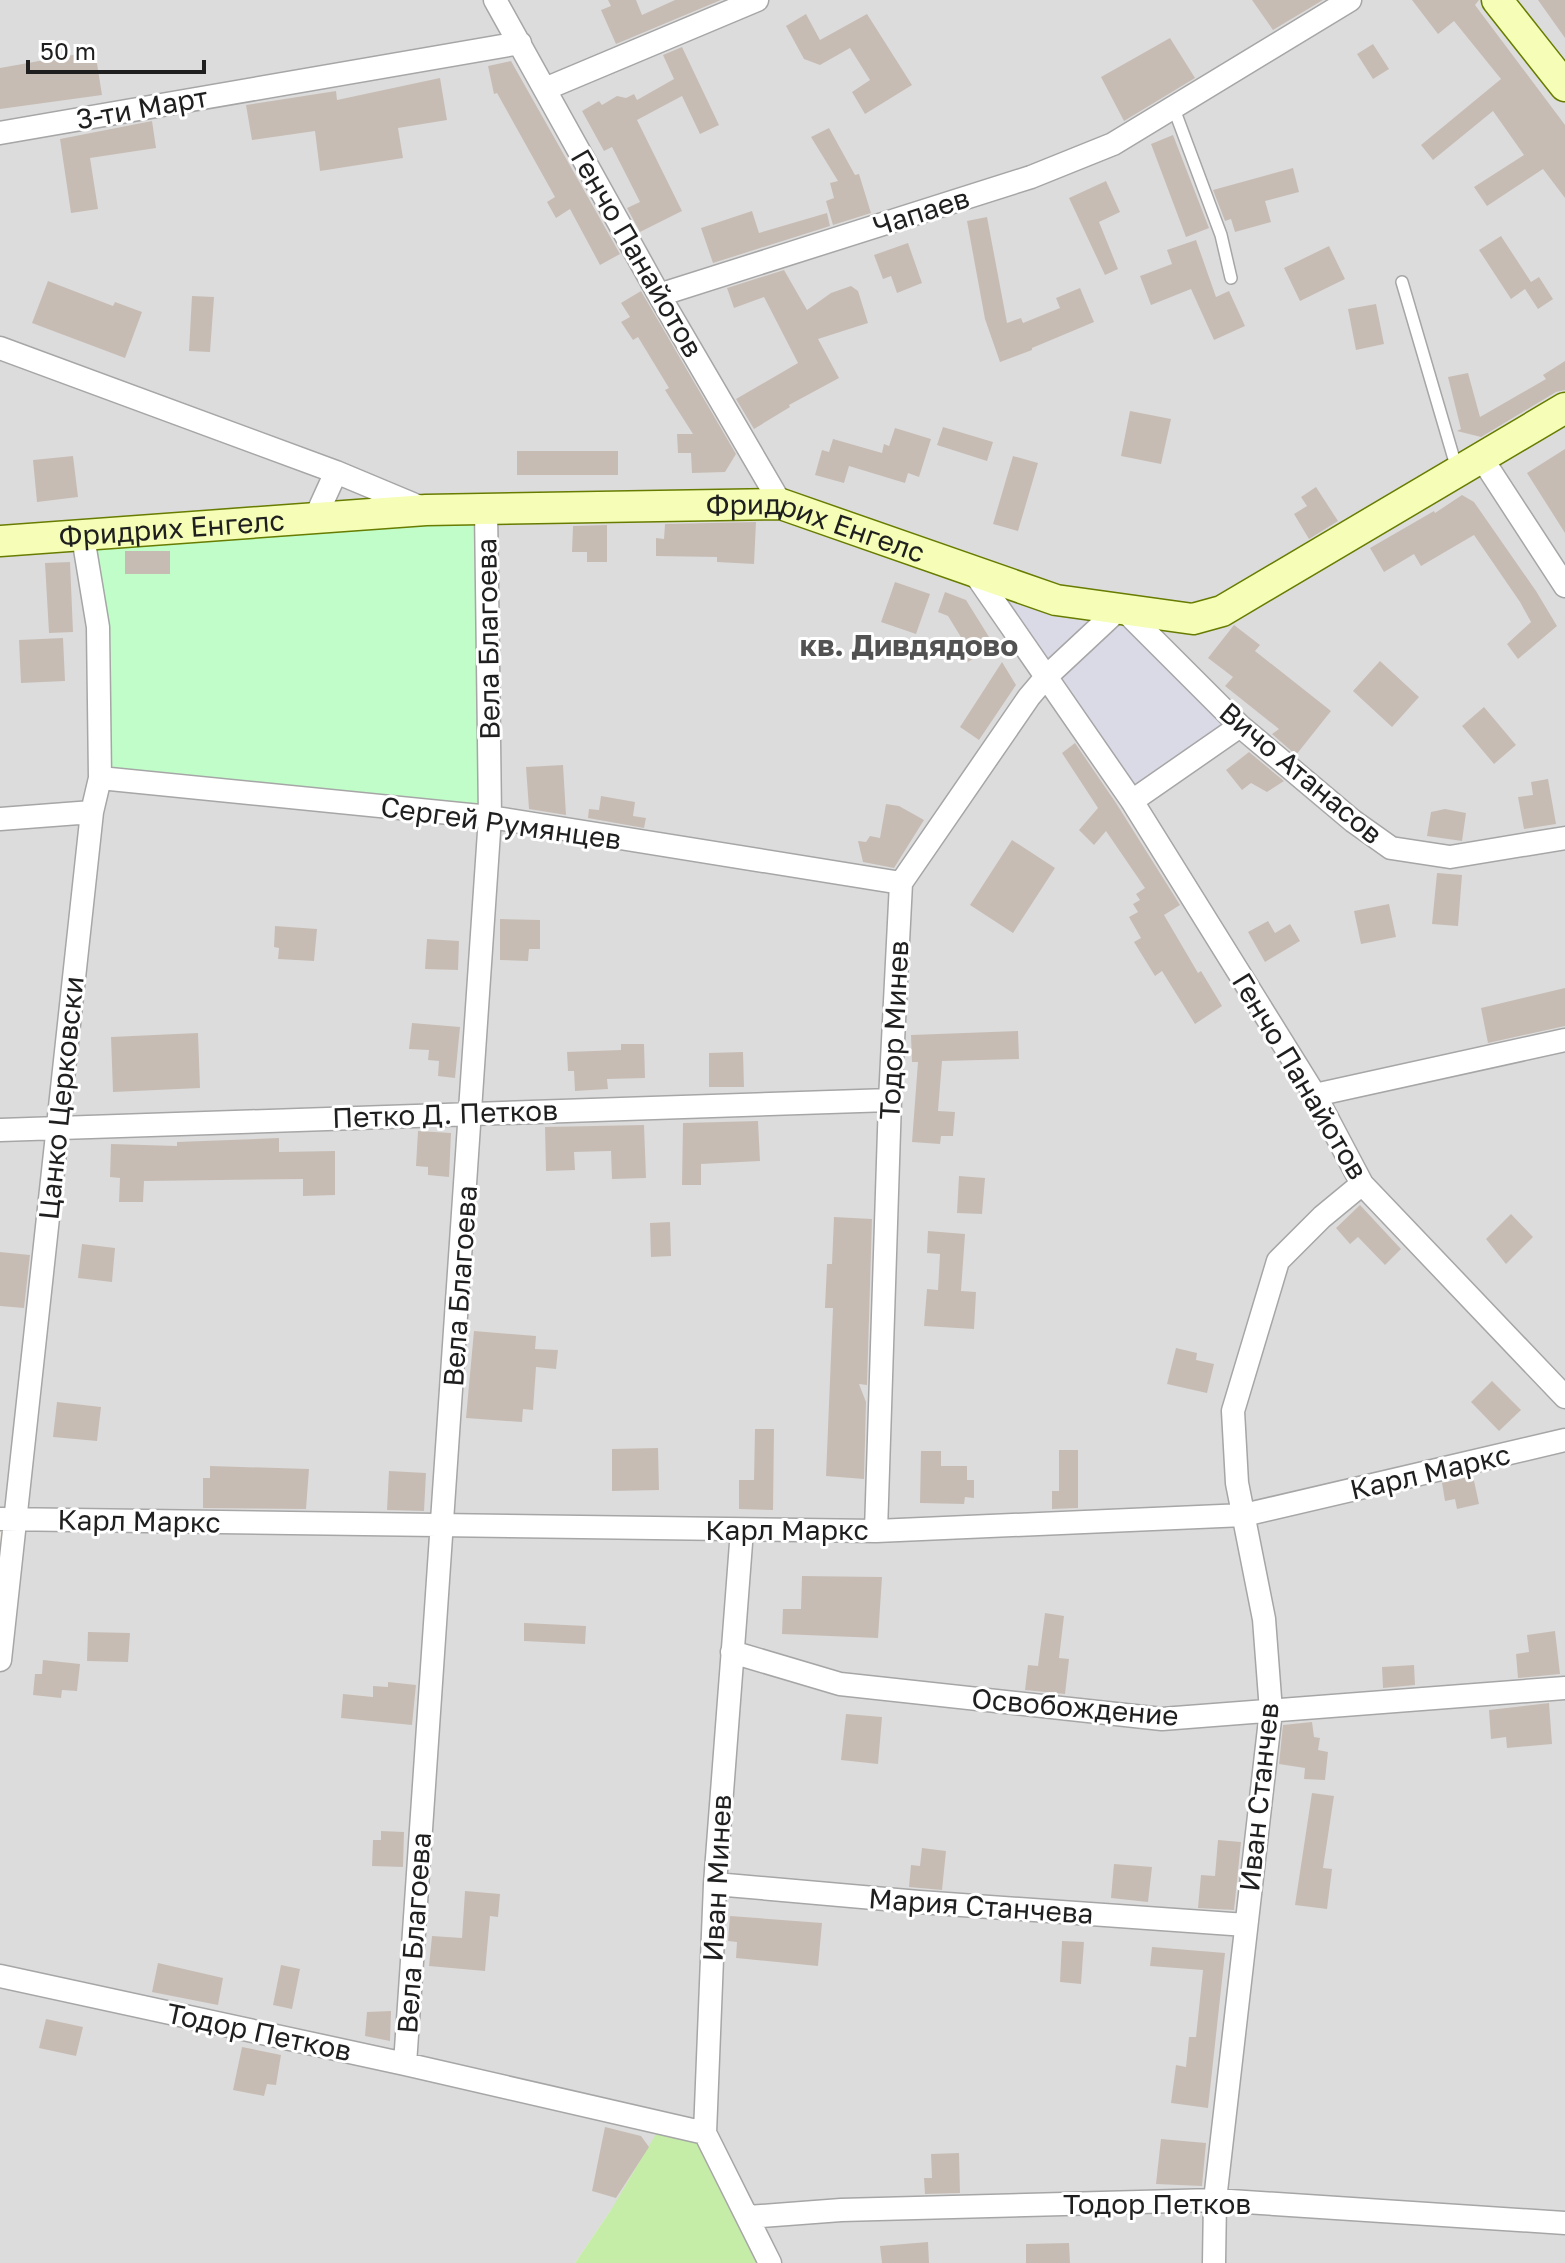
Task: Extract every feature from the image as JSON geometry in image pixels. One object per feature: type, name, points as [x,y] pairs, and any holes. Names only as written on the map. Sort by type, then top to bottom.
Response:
[{"type":"street","name":"Генчо Панайотов","points":[[495,0],[659,295],[781,504]]},
{"type":"street","points":[[545,89],[757,0]]},
{"type":"street","name":"Чапаев","points":[[659,295],[1031,177],[1113,144],[1350,0]]},
{"type":"street","points":[[1497,0],[1565,86]]},
{"type":"street","name":"3-ти Март","points":[[0,133],[520,43]]},
{"type":"street","points":[[0,348],[336,472],[426,510]]},
{"type":"street","name":"Фридрих Енгелс","points":[[0,541],[426,510],[781,504],[1056,600],[1193,619],[1222,611],[1565,408]]},
{"type":"street","points":[[1471,464],[1565,586]]},
{"type":"street","points":[[316,516],[336,472]]},
{"type":"street","name":"Вела Благоева","points":[[405,2064],[490,817],[486,508]]},
{"type":"street","name":"Цанко Церковски","points":[[0,1660],[7,1519],[58,1129],[92,812],[100,778],[98,627],[83,537]]},
{"type":"street","name":"Генчо Панайотов","points":[[973,571],[1132,801],[1315,1095],[1362,1184],[1565,1397]]},
{"type":"street","points":[[901,883],[1029,697],[1046,677],[1121,607]]},
{"type":"street","name":"Вичо Атанасов","points":[[1121,607],[1240,726],[1353,821],[1391,848],[1450,857],[1565,838]]},
{"type":"street","points":[[1132,801],[1240,726]]},
{"type":"street","name":"Сергей Румянцев","points":[[100,778],[490,817],[901,883]]},
{"type":"street","points":[[0,819],[92,812]]},
{"type":"street","name":"Тодор Минев","points":[[876,1531],[890,1100],[901,883]]},
{"type":"street","points":[[1315,1095],[1565,1040]]},
{"type":"street","name":"Петко Д. Петков","points":[[0,1130],[890,1100]]},
{"type":"street","name":"Иван Станчев","points":[[1214,2263],[1215,2200],[1271,1711],[1264,1619],[1237,1483],[1233,1411],[1278,1261],[1322,1217],[1362,1184]]},
{"type":"street","name":"Карл Маркс","points":[[7,1519],[876,1531],[1244,1515],[1565,1440]]},
{"type":"street","name":"Иван Минев","points":[[742,1530],[715,1884],[705,2133],[770,2263]]},
{"type":"street","name":"Освобождение","points":[[732,1652],[840,1684],[1162,1719],[1565,1688]]},
{"type":"street","name":"Мария Станчева","points":[[715,1884],[1246,1925]]},
{"type":"street","name":"Тодор Петков","points":[[0,1976],[705,2133]]},
{"type":"street","name":"Тодор Петков","points":[[748,2217],[841,2210],[1215,2200],[1565,2223]]},
{"type":"lane","points":[[1174,109],[1221,235],[1231,278]]},
{"type":"lane","points":[[1402,282],[1454,459],[1471,464]]},
{"type":"shaded area","points":[[0,0],[1565,0],[1565,2263],[770,2263],[611,2210],[575,2263],[0,2263],[0,1660],[13,1520],[0,1519]]},
{"type":"shaded area","points":[[973,571],[1121,607],[1240,726],[1132,801]]},
{"type":"green space","points":[[486,508],[490,817],[100,778],[83,537]]},
{"type":"green space","points":[[663,2122],[705,2133],[770,2263],[575,2263],[611,2210]]},
{"type":"building","points":[[608,0],[636,0],[642,15],[675,0],[721,0],[616,44],[601,10],[611,6]]},
{"type":"building","points":[[1252,0],[1323,0],[1273,30]]},
{"type":"building","points":[[1412,0],[1479,0],[1475,5],[1565,125],[1565,198],[1543,169],[1487,206],[1474,187],[1524,155],[1493,111],[1433,160],[1421,145],[1501,79],[1454,21],[1438,34]]},
{"type":"building","points":[[1538,0],[1565,0],[1565,38]]},
{"type":"building","points":[[806,14],[820,40],[867,14],[912,85],[865,114],[852,92],[870,80],[850,48],[820,65],[804,59],[786,26]]},
{"type":"building","points":[[1170,38],[1195,78],[1124,121],[1101,77]]},
{"type":"building","points":[[1373,44],[1389,69],[1373,79],[1357,54]]},
{"type":"building","points":[[682,47],[719,125],[700,134],[682,96],[637,120],[682,211],[640,232],[627,208],[640,202],[612,147],[604,151],[582,111],[599,101],[602,105],[617,96],[626,98],[634,94],[637,100],[674,79],[663,55]]},
{"type":"building","points":[[95,51],[102,95],[0,109],[0,68]]},
{"type":"building","points":[[511,61],[620,254],[600,265],[570,209],[556,218],[547,202],[555,197],[497,93],[494,94],[488,66]]},
{"type":"building","points":[[440,78],[447,120],[398,128],[403,158],[320,171],[315,131],[252,140],[246,105],[336,91],[337,100]]},
{"type":"building","points":[[152,121],[156,148],[90,158],[98,209],[71,213],[60,139]]},
{"type":"building","points":[[829,128],[855,175],[859,174],[871,213],[833,225],[826,201],[834,198],[830,183],[838,181],[811,137]]},
{"type":"building","points":[[1173,135],[1209,228],[1186,237],[1151,144]]},
{"type":"building","points":[[1293,168],[1299,192],[1265,201],[1271,222],[1235,232],[1231,219],[1225,221],[1213,190]]},
{"type":"building","points":[[1106,181],[1120,212],[1099,222],[1118,269],[1105,275],[1069,198]]},
{"type":"building","points":[[752,211],[759,233],[827,213],[830,226],[713,263],[701,228]]},
{"type":"building","points":[[987,217],[1007,323],[1021,318],[1023,323],[1060,308],[1056,298],[1080,288],[1094,322],[1000,362],[985,319],[967,221]]},
{"type":"building","points":[[1501,236],[1531,282],[1539,277],[1553,299],[1538,309],[1525,289],[1511,299],[1479,250]]},
{"type":"building","points":[[1196,240],[1216,297],[1229,291],[1245,326],[1214,340],[1191,289],[1151,305],[1140,276],[1172,264],[1167,250]]},
{"type":"building","points":[[908,243],[922,283],[897,293],[891,276],[883,279],[874,255]]},
{"type":"building","points":[[1329,246],[1345,279],[1300,301],[1284,268]]},
{"type":"building","points":[[784,270],[807,310],[831,293],[851,286],[858,291],[868,323],[818,339],[839,378],[789,405],[754,429],[736,399],[798,363],[764,297],[734,308],[727,288]]},
{"type":"building","points":[[48,281],[113,306],[115,302],[142,312],[125,358],[32,323]]},
{"type":"building","points":[[641,291],[736,454],[725,472],[692,473],[691,453],[678,453],[677,434],[693,434],[665,390],[669,388],[638,337],[633,340],[621,322],[630,317],[621,303]]},
{"type":"building","points":[[192,296],[214,297],[210,352],[189,351]]},
{"type":"building","points":[[1376,304],[1384,344],[1356,350],[1348,309]]},
{"type":"building","points":[[1565,361],[1565,390],[1556,392],[1481,437],[1457,431],[1461,429],[1448,377],[1468,373],[1480,417],[1546,379],[1543,375]]},
{"type":"building","points":[[1130,411],[1171,419],[1161,464],[1121,456]]},
{"type":"building","points":[[943,427],[993,442],[987,461],[937,445]]},
{"type":"building","points":[[895,428],[931,439],[919,477],[908,473],[905,483],[849,466],[844,483],[815,475],[822,450],[829,452],[833,439],[882,453],[884,444],[889,446]]},
{"type":"building","points":[[1565,449],[1565,533],[1527,473]]},
{"type":"building","points":[[517,451],[618,451],[618,475],[517,475]]},
{"type":"building","points":[[73,456],[78,497],[37,502],[33,460]]},
{"type":"building","points":[[1013,456],[1038,463],[1018,531],[993,524]]},
{"type":"building","points":[[1316,487],[1338,521],[1309,539],[1294,514],[1307,506],[1301,497]]},
{"type":"building","points":[[1462,495],[1474,502],[1557,626],[1518,659],[1507,644],[1531,622],[1474,535],[1421,566],[1414,554],[1384,572],[1370,548]]},
{"type":"building","points":[[756,522],[754,564],[717,562],[717,557],[656,556],[656,538],[664,539],[665,524]]},
{"type":"building","points":[[607,525],[607,562],[587,562],[587,552],[572,552],[573,526]]},
{"type":"building","points":[[125,551],[170,551],[170,574],[125,574]]},
{"type":"building","points":[[70,562],[73,632],[49,633],[45,563]]},
{"type":"building","points":[[895,582],[930,594],[916,634],[881,622]]},
{"type":"building","points":[[945,592],[966,600],[994,645],[968,662],[958,645],[964,642],[948,616],[938,612]]},
{"type":"building","points":[[1234,625],[1260,645],[1255,651],[1331,711],[1296,755],[1272,734],[1279,729],[1225,686],[1233,677],[1208,658]]},
{"type":"building","points":[[63,638],[65,681],[21,683],[19,640]]},
{"type":"building","points":[[1380,661],[1419,697],[1392,727],[1353,691]]},
{"type":"building","points":[[1002,662],[1016,685],[979,740],[960,727]]},
{"type":"building","points":[[1484,707],[1516,745],[1494,764],[1462,726]]},
{"type":"building","points":[[1075,743],[1180,905],[1164,915],[1198,973],[1201,971],[1222,1006],[1195,1024],[1162,971],[1155,976],[1134,942],[1141,938],[1129,917],[1138,912],[1133,904],[1140,900],[1136,894],[1145,888],[1106,831],[1094,845],[1079,830],[1098,808],[1062,753]]},
{"type":"building","points":[[1249,752],[1284,781],[1267,792],[1251,783],[1242,790],[1226,770]]},
{"type":"building","points":[[563,765],[566,815],[529,809],[526,767]]},
{"type":"building","points":[[1548,779],[1556,824],[1524,829],[1518,797],[1533,795],[1531,782]]},
{"type":"building","points":[[601,796],[635,802],[633,816],[646,818],[644,828],[588,818],[589,809],[599,810]]},
{"type":"building","points":[[886,804],[899,806],[924,820],[894,868],[863,862],[858,841],[866,842],[870,836],[880,838]]},
{"type":"building","points":[[1445,809],[1466,813],[1462,841],[1427,836],[1431,812]]},
{"type":"building","points":[[1012,840],[1055,868],[1013,933],[970,905]]},
{"type":"building","points":[[1437,873],[1462,875],[1458,926],[1432,924]]},
{"type":"building","points":[[1389,904],[1396,937],[1361,944],[1354,911]]},
{"type":"building","points":[[500,919],[540,920],[540,949],[529,949],[528,961],[500,960]]},
{"type":"building","points":[[1268,921],[1275,933],[1290,924],[1300,941],[1265,962],[1248,932]]},
{"type":"building","points":[[275,926],[317,929],[314,961],[278,959],[279,948],[274,947]]},
{"type":"building","points":[[427,939],[459,941],[458,970],[425,969]]},
{"type":"building","points":[[1565,988],[1565,1026],[1488,1043],[1481,1008]]},
{"type":"building","points":[[412,1023],[460,1027],[455,1078],[438,1076],[439,1061],[428,1060],[429,1050],[409,1049]]},
{"type":"building","points":[[1018,1031],[1019,1059],[942,1061],[938,1111],[955,1112],[953,1136],[941,1136],[940,1144],[912,1142],[918,1062],[912,1062],[911,1035]]},
{"type":"building","points":[[198,1033],[200,1088],[113,1092],[111,1037]]},
{"type":"building","points":[[621,1044],[644,1044],[645,1078],[607,1079],[608,1089],[575,1091],[574,1071],[568,1071],[567,1052],[621,1050]]},
{"type":"building","points":[[743,1052],[744,1087],[709,1087],[709,1053]]},
{"type":"building","points":[[758,1121],[760,1161],[701,1164],[701,1185],[682,1185],[683,1123]]},
{"type":"building","points":[[644,1125],[646,1178],[612,1179],[611,1151],[574,1152],[575,1170],[546,1171],[545,1127]]},
{"type":"building","points":[[418,1131],[451,1133],[449,1177],[428,1175],[428,1167],[416,1166]]},
{"type":"building","points":[[279,1138],[279,1152],[335,1151],[335,1195],[303,1196],[303,1179],[144,1181],[143,1202],[119,1202],[120,1178],[110,1177],[111,1144],[177,1146],[177,1142]]},
{"type":"building","points":[[959,1176],[985,1178],[982,1214],[957,1213]]},
{"type":"building","points":[[1360,1205],[1401,1249],[1385,1265],[1358,1237],[1350,1244],[1336,1228]]},
{"type":"building","points":[[1511,1214],[1533,1237],[1506,1264],[1486,1239]]},
{"type":"building","points":[[834,1217],[872,1219],[867,1385],[859,1384],[866,1402],[864,1479],[826,1476],[833,1308],[825,1308],[827,1264],[832,1264]]},
{"type":"building","points":[[670,1222],[671,1256],[651,1257],[650,1223]]},
{"type":"building","points":[[928,1231],[965,1234],[961,1291],[976,1292],[974,1329],[924,1326],[927,1289],[938,1290],[940,1254],[927,1253]]},
{"type":"building","points":[[82,1244],[115,1248],[112,1282],[78,1278]]},
{"type":"building","points":[[0,1252],[30,1255],[24,1308],[0,1306]]},
{"type":"building","points":[[474,1331],[536,1336],[535,1349],[558,1350],[556,1369],[536,1367],[533,1410],[523,1409],[522,1422],[466,1418]]},
{"type":"building","points":[[1176,1348],[1197,1353],[1196,1360],[1214,1364],[1207,1393],[1167,1384]]},
{"type":"building","points":[[1492,1381],[1521,1410],[1499,1431],[1471,1402]]},
{"type":"building","points":[[57,1402],[101,1407],[97,1441],[53,1437]]},
{"type":"building","points":[[755,1429],[774,1429],[773,1510],[739,1509],[739,1480],[754,1480]]},
{"type":"building","points":[[658,1448],[659,1490],[612,1491],[612,1449]]},
{"type":"building","points":[[1059,1450],[1078,1450],[1078,1508],[1052,1509],[1052,1491],[1059,1491]]},
{"type":"building","points":[[921,1451],[941,1451],[941,1466],[967,1466],[967,1480],[974,1480],[974,1498],[965,1497],[964,1504],[920,1503]]},
{"type":"building","points":[[210,1466],[309,1469],[306,1509],[203,1508],[203,1478],[210,1478]]},
{"type":"building","points":[[389,1471],[426,1473],[424,1511],[387,1510]]},
{"type":"building","points":[[1473,1476],[1479,1504],[1457,1509],[1455,1499],[1445,1501],[1442,1483]]},
{"type":"building","points":[[802,1576],[882,1577],[878,1638],[782,1634],[783,1609],[801,1609]]},
{"type":"building","points":[[1045,1613],[1064,1616],[1059,1658],[1069,1659],[1065,1694],[1025,1690],[1028,1665],[1038,1666]]},
{"type":"building","points":[[524,1623],[586,1626],[585,1644],[524,1641]]},
{"type":"building","points":[[1555,1631],[1560,1674],[1518,1678],[1516,1654],[1529,1652],[1527,1635]]},
{"type":"building","points":[[88,1632],[130,1633],[128,1662],[87,1661]]},
{"type":"building","points":[[43,1660],[80,1664],[77,1691],[62,1690],[61,1698],[33,1695],[35,1674],[42,1674]]},
{"type":"building","points":[[1414,1665],[1415,1685],[1383,1688],[1382,1667]]},
{"type":"building","points":[[388,1682],[416,1685],[412,1725],[341,1718],[343,1694],[373,1697],[373,1686],[388,1687]]},
{"type":"building","points":[[1549,1703],[1552,1744],[1507,1748],[1506,1737],[1491,1739],[1489,1710]]},
{"type":"building","points":[[846,1714],[882,1717],[878,1764],[841,1760]]},
{"type":"building","points":[[1312,1722],[1314,1737],[1320,1738],[1318,1750],[1328,1752],[1325,1780],[1304,1779],[1305,1768],[1279,1764],[1283,1725]]},
{"type":"building","points":[[1312,1793],[1334,1796],[1323,1868],[1332,1869],[1327,1909],[1295,1905]]},
{"type":"building","points":[[381,1831],[404,1832],[403,1867],[372,1866],[373,1840],[381,1840]]},
{"type":"building","points":[[1218,1840],[1241,1842],[1234,1910],[1198,1908],[1201,1875],[1215,1876]]},
{"type":"building","points":[[922,1848],[946,1851],[942,1890],[909,1887],[911,1865],[920,1866]]},
{"type":"building","points":[[1114,1864],[1152,1867],[1148,1902],[1111,1898]]},
{"type":"building","points":[[465,1891],[500,1894],[498,1917],[490,1916],[485,1971],[429,1966],[432,1936],[462,1938]]},
{"type":"building","points":[[730,1916],[822,1923],[818,1966],[736,1958],[737,1942],[728,1941]]},
{"type":"building","points":[[1062,1941],[1084,1942],[1081,1984],[1060,1982]]},
{"type":"building","points":[[1152,1947],[1225,1953],[1208,2108],[1171,2103],[1176,2065],[1186,2067],[1189,2037],[1196,2037],[1203,1970],[1150,1966]]},
{"type":"building","points":[[158,1963],[223,1978],[218,2005],[152,1992]]},
{"type":"building","points":[[281,1965],[300,1969],[292,2009],[273,2005]]},
{"type":"building","points":[[391,2011],[390,2041],[365,2036],[367,2012]]},
{"type":"building","points":[[46,2019],[83,2027],[76,2056],[39,2048]]},
{"type":"building","points":[[242,2047],[281,2055],[276,2085],[267,2084],[264,2096],[233,2090]]},
{"type":"building","points":[[605,2127],[641,2136],[649,2147],[616,2198],[592,2191]]},
{"type":"building","points":[[1161,2139],[1206,2143],[1202,2186],[1156,2184]]},
{"type":"building","points":[[959,2153],[960,2193],[925,2194],[924,2178],[932,2178],[931,2154]]},
{"type":"building","points":[[928,2242],[929,2263],[882,2263],[880,2246]]},
{"type":"building","points":[[1069,2243],[1070,2263],[1026,2263],[1026,2244]]},
{"type":"district","name":"кв. Дивдядово","points":[[909,646]]}]
